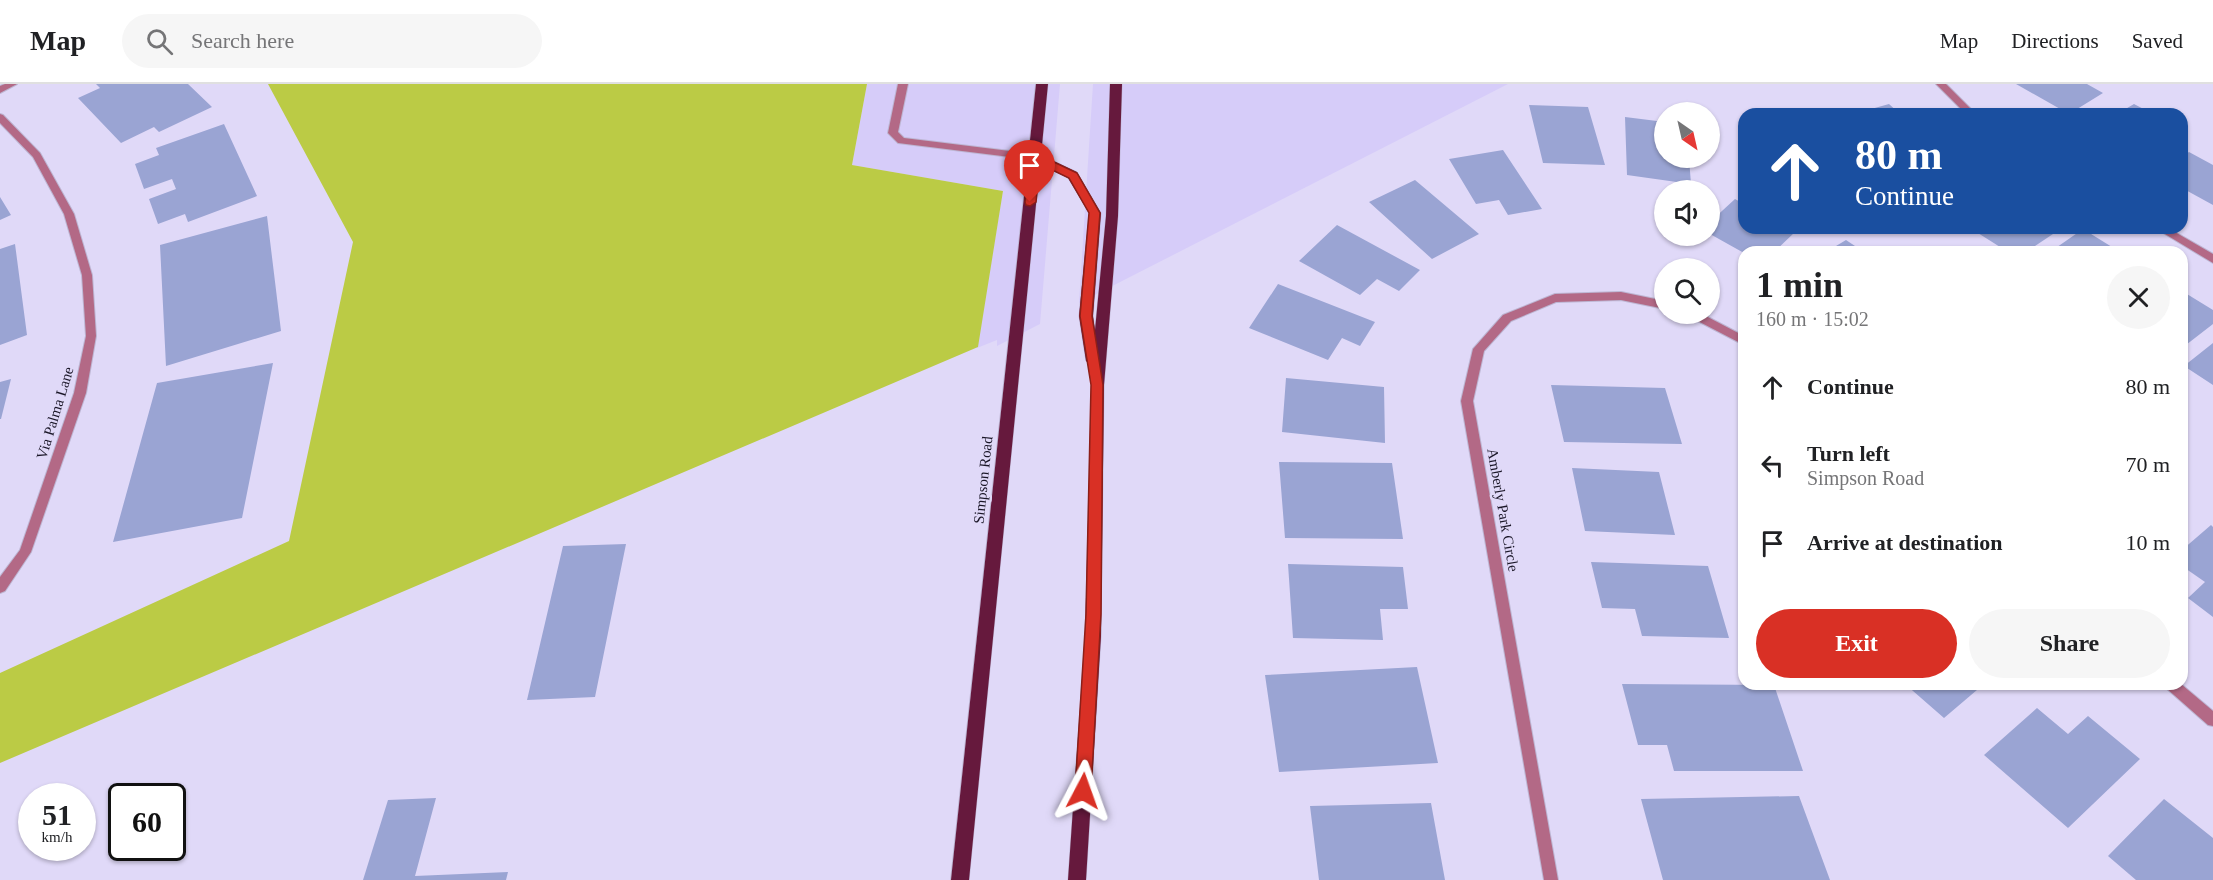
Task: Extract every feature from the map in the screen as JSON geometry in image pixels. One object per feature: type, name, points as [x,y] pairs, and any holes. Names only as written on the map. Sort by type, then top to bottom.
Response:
[{"type":"main road","name":"Simpson Road","points":[[960,880],[1042,84]]},
{"type":"main road","points":[[1077,880],[1093,636],[1097,385],[1112,216],[1116,84]]},
{"type":"main road","points":[[1035,157],[1073,175],[1095,213],[1086,316],[1097,385]]},
{"type":"street","points":[[0,90],[12,84]]},
{"type":"street","points":[[903,84],[893,133],[900,141],[1035,157]]},
{"type":"street","points":[[1941,84],[1965,108]]},
{"type":"street","name":"Via Palma Lane","points":[[0,117],[37,155],[69,214],[87,275],[91,336],[80,393],[25,552],[0,587]]},
{"type":"street","points":[[2170,234],[2213,259]]},
{"type":"street","name":"Amberly Park Circle","points":[[1551,880],[1467,401],[1479,349],[1507,318],[1555,298],[1621,296],[1654,303]]},
{"type":"street","points":[[1713,324],[1738,338]]},
{"type":"street","points":[[2179,690],[2213,720]]},
{"type":"shaded area","points":[[867,84],[1060,84],[1040,324],[997,346],[997,340],[977,348],[1003,191],[852,165]]},
{"type":"shaded area","points":[[1093,84],[1508,84],[1079,303]]},
{"type":"green space","points":[[268,84],[867,84],[852,165],[1003,191],[978,347],[0,763],[0,673],[289,541],[353,242]]},
{"type":"building","points":[[96,84],[188,84],[212,107],[159,132],[154,127],[121,143],[78,98],[100,88]]},
{"type":"building","points":[[2016,84],[2087,84],[2103,93],[2079,108],[2058,108]]},
{"type":"building","points":[[1889,104],[1893,108],[1875,108]]},
{"type":"building","points":[[2134,104],[2142,108],[2127,108]]},
{"type":"building","points":[[1529,105],[1588,107],[1605,165],[1543,163]]},
{"type":"building","points":[[1625,117],[1654,121],[1654,168],[1690,168],[1691,180],[1663,180],[1627,175]]},
{"type":"building","points":[[224,124],[257,196],[188,222],[185,214],[158,224],[149,199],[176,189],[172,179],[144,189],[135,164],[159,155],[156,148]]},
{"type":"building","points":[[1503,150],[1542,209],[1508,215],[1499,200],[1476,204],[1449,159]]},
{"type":"building","points":[[2188,153],[2213,165],[2213,205],[2188,191]]},
{"type":"building","points":[[1415,180],[1479,234],[1432,259],[1369,202]]},
{"type":"building","points":[[0,197],[11,215],[0,220]]},
{"type":"building","points":[[1735,199],[1738,201],[1738,234],[1793,234],[1780,246],[1738,246],[1738,250],[1720,240],[1720,213]]},
{"type":"building","points":[[267,216],[281,331],[166,366],[160,245]]},
{"type":"building","points":[[1337,225],[1420,270],[1399,291],[1377,279],[1360,295],[1299,261]]},
{"type":"building","points":[[1980,234],[2053,234],[2035,246],[1998,246]]},
{"type":"building","points":[[2076,234],[2091,234],[2110,246],[2059,246]]},
{"type":"building","points":[[1846,240],[1855,246],[1836,246]]},
{"type":"building","points":[[15,244],[27,335],[0,345],[0,249]]},
{"type":"building","points":[[1278,284],[1375,322],[1360,346],[1342,338],[1328,360],[1249,328]]},
{"type":"building","points":[[2188,295],[2213,310],[2213,324],[2188,343]]},
{"type":"building","points":[[2213,343],[2213,385],[2188,369],[2188,363]]},
{"type":"building","points":[[273,363],[242,518],[113,542],[157,383]]},
{"type":"building","points":[[1286,378],[1384,387],[1385,443],[1282,432]]},
{"type":"building","points":[[11,379],[1,419],[0,419],[0,382]]},
{"type":"building","points":[[1551,385],[1665,388],[1682,444],[1564,442]]},
{"type":"building","points":[[1279,462],[1392,463],[1403,539],[1285,538]]},
{"type":"building","points":[[1572,468],[1659,472],[1675,535],[1585,531]]},
{"type":"building","points":[[2211,525],[2213,527],[2213,617],[2188,598],[2205,582],[2188,570],[2188,545]]},
{"type":"building","points":[[626,544],[595,697],[527,700],[563,546]]},
{"type":"building","points":[[1591,562],[1708,566],[1729,638],[1642,636],[1635,609],[1602,608]]},
{"type":"building","points":[[1288,564],[1403,567],[1408,609],[1380,609],[1383,640],[1293,638]]},
{"type":"building","points":[[1417,667],[1438,763],[1279,772],[1265,675]]},
{"type":"building","points":[[1622,684],[1738,685],[1738,690],[1776,690],[1803,771],[1674,771],[1667,745],[1638,745]]},
{"type":"building","points":[[1912,690],[1977,690],[1944,718]]},
{"type":"building","points":[[2037,708],[2068,734],[2088,716],[2140,759],[2068,828],[1984,755]]},
{"type":"building","points":[[1799,796],[1830,880],[1663,880],[1641,799]]},
{"type":"building","points":[[436,798],[415,876],[508,872],[506,880],[363,880],[388,800]]},
{"type":"building","points":[[2164,799],[2213,838],[2213,880],[2136,880],[2108,856]]},
{"type":"building","points":[[1431,803],[1445,880],[1319,880],[1310,806]]},
{"type":"route","points":[[1030,202],[1035,157],[1073,175],[1095,213],[1086,316],[1097,385],[1094,614],[1083,791]]}]
